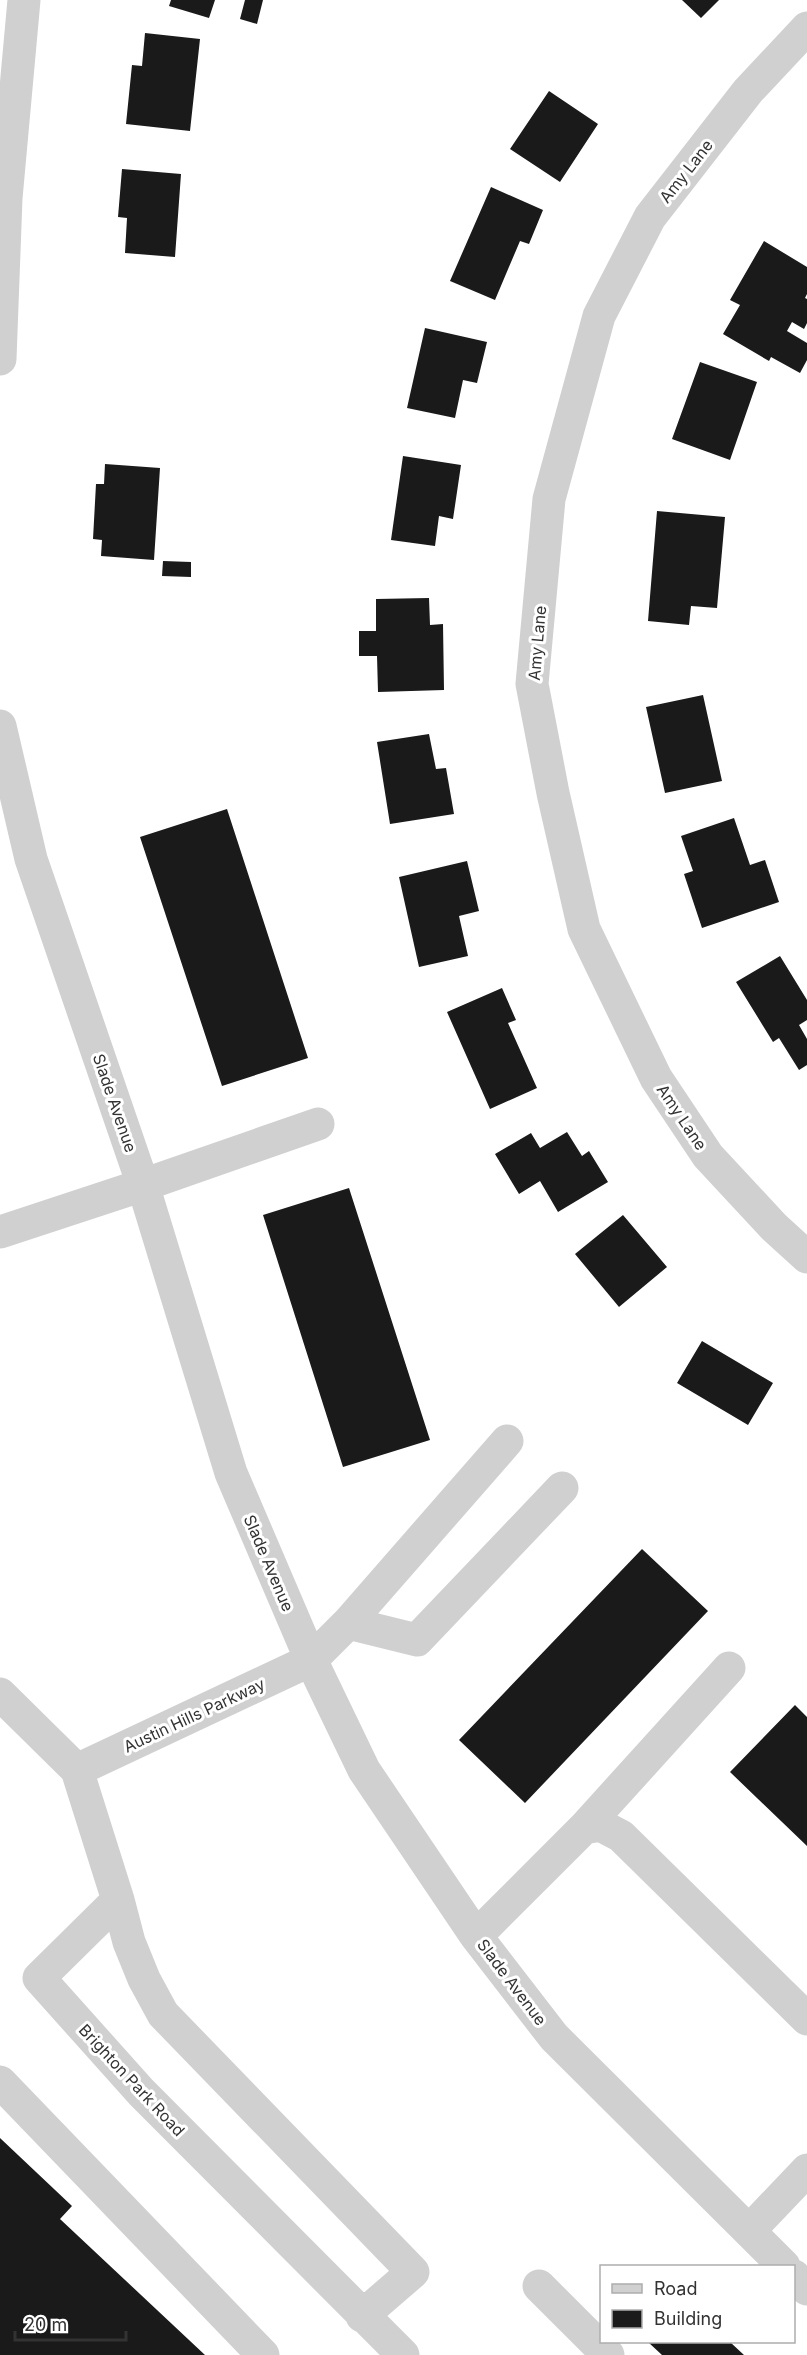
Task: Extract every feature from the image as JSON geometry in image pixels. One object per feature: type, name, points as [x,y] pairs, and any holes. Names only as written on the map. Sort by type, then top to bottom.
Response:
[{"type":"street","points":[[0,359],[6,198],[24,0]]},
{"type":"street","name":"Amy Lane","points":[[807,28],[748,91],[651,218],[599,316],[549,499],[532,684],[553,793],[584,929],[656,1078],[708,1156],[774,1227],[807,1257]]},
{"type":"street","name":"Slade Avenue","points":[[0,726],[30,859],[143,1185],[231,1473],[311,1660],[364,1770],[476,1936],[554,2037],[783,2265]]},
{"type":"street","points":[[0,1232],[318,1124]]},
{"type":"street","name":"Austin Hills Parkway","points":[[77,1770],[311,1660],[348,1623],[507,1441]]},
{"type":"street","points":[[348,1623],[417,1640],[562,1488]]},
{"type":"street","points":[[476,1936],[584,1828],[729,1668]]},
{"type":"street","points":[[0,1694],[77,1770],[129,1942],[163,2014],[413,2272],[362,2316]]},
{"type":"street","points":[[584,1828],[600,1824],[621,1836],[807,2019]]},
{"type":"street","name":"Brighton Park Road","points":[[118,1900],[39,1978],[141,2092],[403,2355]]},
{"type":"street","points":[[0,2082],[264,2355]]},
{"type":"street","points":[[749,2231],[807,2170]]},
{"type":"street","points":[[795,2277],[807,2289]]},
{"type":"street","points":[[539,2286],[608,2355]]},
{"type":"building","points":[[171,0],[215,0],[209,18],[169,6]]},
{"type":"building","points":[[245,0],[263,0],[257,24],[240,19]]},
{"type":"building","points":[[682,0],[719,0],[701,18]]},
{"type":"building","points":[[145,33],[200,39],[190,131],[126,124],[132,65],[142,66]]},
{"type":"building","points":[[549,91],[598,124],[560,182],[510,149]]},
{"type":"building","points":[[122,169],[181,174],[175,257],[125,253],[127,218],[118,217]]},
{"type":"building","points":[[491,187],[543,210],[529,244],[520,241],[495,300],[450,281]]},
{"type":"building","points":[[764,241],[807,267],[805,298],[807,299],[807,323],[804,329],[792,322],[787,331],[807,343],[807,360],[800,373],[771,357],[769,361],[723,334],[740,305],[730,300]]},
{"type":"building","points":[[425,328],[487,342],[477,383],[463,380],[455,418],[407,408]]},
{"type":"building","points":[[700,362],[757,382],[730,460],[672,439]]},
{"type":"building","points":[[403,456],[461,465],[453,519],[439,516],[435,546],[391,540]]},
{"type":"building","points":[[105,464],[160,468],[154,560],[101,556],[102,540],[93,539],[96,484],[104,484]]},
{"type":"building","points":[[657,511],[725,517],[717,608],[691,606],[689,625],[648,621]]},
{"type":"building","points":[[163,561],[191,562],[191,577],[162,576]]},
{"type":"building","points":[[429,598],[430,625],[443,624],[444,690],[378,692],[377,656],[359,656],[359,631],[376,631],[376,599]]},
{"type":"building","points":[[703,695],[722,781],[665,793],[646,707]]},
{"type":"building","points":[[429,734],[436,769],[446,768],[454,814],[390,824],[377,742]]},
{"type":"building","points":[[227,809],[308,1058],[222,1086],[140,837]]},
{"type":"building","points":[[734,818],[750,865],[765,860],[779,902],[702,928],[684,874],[693,871],[681,836]]},
{"type":"building","points":[[467,861],[479,911],[459,916],[468,956],[419,967],[399,877]]},
{"type":"building","points":[[780,956],[807,1000],[807,1020],[799,1025],[807,1039],[807,1065],[799,1070],[779,1038],[773,1042],[736,982]]},
{"type":"building","points":[[502,988],[516,1020],[508,1023],[537,1088],[490,1109],[447,1012]]},
{"type":"building","points":[[567,1132],[582,1156],[589,1151],[608,1182],[558,1212],[540,1181],[519,1194],[495,1154],[531,1133],[540,1148]]},
{"type":"building","points":[[349,1188],[430,1440],[343,1467],[263,1215]]},
{"type":"building","points":[[623,1215],[667,1267],[619,1307],[575,1254]]},
{"type":"building","points":[[702,1341],[773,1383],[748,1425],[677,1383]]},
{"type":"building","points":[[642,1549],[708,1611],[525,1803],[459,1740]]},
{"type":"building","points":[[795,1705],[807,1717],[807,1846],[730,1772]]},
{"type":"building","points":[[0,2138],[72,2206],[60,2219],[205,2355],[0,2355]]},
{"type":"building","points":[[649,2343],[731,2343],[744,2355],[662,2355]]}]
